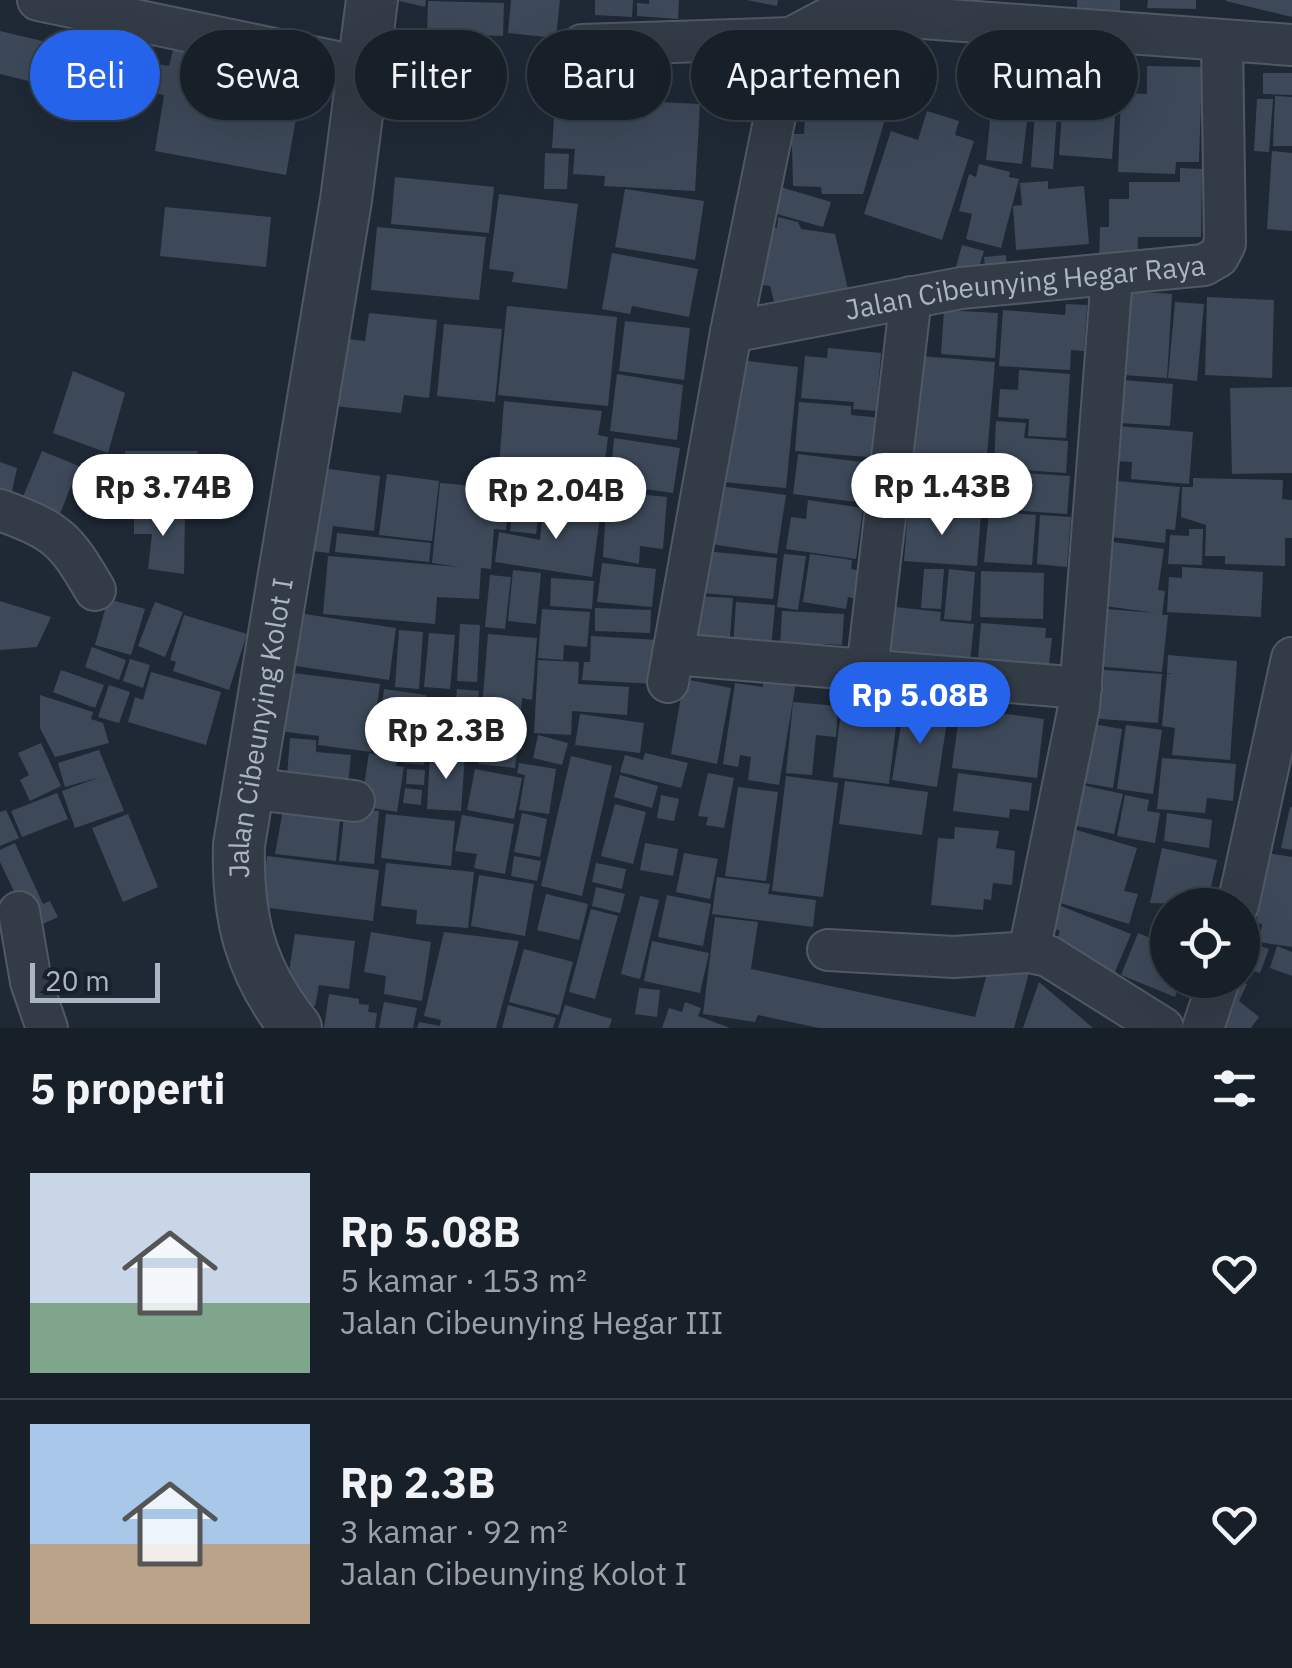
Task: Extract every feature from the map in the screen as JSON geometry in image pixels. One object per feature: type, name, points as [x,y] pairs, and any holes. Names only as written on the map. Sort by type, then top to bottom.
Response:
[{"type":"street","points":[[38,0],[355,66]]},
{"type":"street","name":"Jalan Cibeunying Kolot I","points":[[368,30],[372,0]]},
{"type":"street","points":[[803,30],[840,6],[1292,46]]},
{"type":"street","name":"Jalan Cibeunying Hegar Raya","points":[[731,332],[961,288],[1204,265],[1218,258],[1224,244],[1222,40]]},
{"type":"street","name":"Jalan Cibeunying Kolot I","points":[[296,1028],[256,969],[244,937],[238,886],[248,788],[346,200],[356,120]]},
{"type":"street","points":[[774,120],[670,668],[867,670],[1081,688]]},
{"type":"street","points":[[1029,952],[1081,688],[1112,274]]},
{"type":"street","points":[[867,670],[911,298]]},
{"type":"street","points":[[0,510],[49,528],[73,552],[96,590]]},
{"type":"street","points":[[1242,888],[1292,658]]},
{"type":"street","points":[[248,788],[354,800]]},
{"type":"street","points":[[19,912],[31,982],[47,1028]]},
{"type":"street","points":[[828,950],[954,957],[1029,952],[1048,956],[1163,1028]]},
{"type":"street","points":[[1204,1028],[1213,998]]},
{"type":"building","points":[[396,0],[426,0],[425,7]]},
{"type":"building","points":[[511,0],[560,0],[557,30],[527,30],[527,35],[508,33]]},
{"type":"building","points":[[595,0],[633,0],[632,17],[595,15]]},
{"type":"building","points":[[649,0],[679,0],[678,19],[637,16],[637,3],[649,4]]},
{"type":"building","points":[[747,0],[778,0],[777,6]]},
{"type":"building","points":[[1077,0],[1120,0],[1120,14],[1077,13]]},
{"type":"building","points":[[1148,0],[1196,0],[1196,9],[1147,8]]},
{"type":"building","points":[[1226,0],[1292,0],[1292,17],[1226,1]]},
{"type":"building","points":[[428,1],[504,3],[503,30],[427,30]]},
{"type":"building","points":[[0,31],[30,38],[30,81],[0,74]]},
{"type":"building","points":[[173,50],[180,51],[180,120],[296,120],[286,175],[155,151],[164,95],[160,94],[160,64],[169,66]]},
{"type":"building","points":[[1147,66],[1202,67],[1199,162],[1176,162],[1175,174],[1118,172],[1120,120],[1138,120],[1138,94],[1147,94]]},
{"type":"building","points":[[1263,73],[1292,73],[1292,95],[1263,94]]},
{"type":"building","points":[[1275,96],[1292,97],[1292,146],[1273,146]]},
{"type":"building","points":[[1257,99],[1273,99],[1269,152],[1254,151]]},
{"type":"building","points":[[671,103],[691,104],[691,120],[699,120],[695,191],[604,186],[605,176],[573,174],[575,149],[552,148],[554,120],[671,120]]},
{"type":"building","points":[[937,114],[959,121],[955,135],[974,141],[942,240],[864,214],[891,131],[918,140],[924,120],[937,120]]},
{"type":"building","points":[[805,120],[885,120],[863,194],[822,194],[821,187],[793,186],[792,146],[785,145],[784,134],[804,134]]},
{"type":"building","points":[[990,120],[1027,120],[1022,164],[986,160]]},
{"type":"building","points":[[1034,120],[1057,120],[1053,169],[1031,167]]},
{"type":"building","points":[[1061,120],[1115,120],[1112,159],[1059,155]]},
{"type":"building","points":[[1272,151],[1292,153],[1292,231],[1267,229]]},
{"type":"building","points":[[545,153],[569,154],[567,189],[544,189]]},
{"type":"building","points":[[979,164],[1010,172],[1009,177],[1019,179],[1001,248],[966,239],[972,214],[959,211],[969,174],[976,177]]},
{"type":"building","points":[[1180,168],[1202,169],[1201,237],[1138,237],[1137,267],[1099,266],[1100,227],[1109,227],[1109,199],[1129,199],[1129,182],[1180,182]]},
{"type":"building","points":[[395,177],[494,187],[489,233],[391,224]]},
{"type":"building","points":[[1048,181],[1048,189],[1084,186],[1089,244],[1016,250],[1013,206],[1022,205],[1020,183]]},
{"type":"building","points":[[777,186],[831,202],[823,227],[770,212]]},
{"type":"building","points":[[625,189],[704,201],[695,260],[615,247]]},
{"type":"building","points":[[499,194],[578,204],[567,289],[512,282],[514,272],[489,269]]},
{"type":"building","points":[[165,207],[271,217],[266,267],[160,256]]},
{"type":"building","points":[[778,217],[798,222],[801,229],[835,234],[848,289],[775,305],[770,286],[747,283],[761,224],[777,228]]},
{"type":"building","points":[[377,227],[486,237],[479,300],[371,290]]},
{"type":"building","points":[[962,245],[984,251],[975,280],[954,274]]},
{"type":"building","points":[[612,253],[698,269],[689,317],[632,306],[630,314],[602,309]]},
{"type":"building","points":[[1006,255],[1007,271],[986,273],[984,257]]},
{"type":"building","points":[[1129,291],[1172,294],[1167,378],[1123,375]]},
{"type":"building","points":[[1207,297],[1274,300],[1272,378],[1205,375]]},
{"type":"building","points":[[1175,302],[1204,304],[1197,381],[1168,378]]},
{"type":"building","points":[[1066,304],[1087,305],[1084,351],[1071,350],[1070,370],[999,366],[1003,310],[1065,315]]},
{"type":"building","points":[[507,306],[617,317],[608,406],[498,395]]},
{"type":"building","points":[[944,310],[998,313],[995,358],[941,354]]},
{"type":"building","points":[[369,313],[437,320],[429,398],[404,395],[401,413],[334,406],[341,338],[365,341]]},
{"type":"building","points":[[625,321],[690,328],[684,380],[619,371]]},
{"type":"building","points":[[444,324],[502,329],[495,402],[437,396]]},
{"type":"building","points":[[828,348],[881,353],[876,411],[853,409],[854,402],[801,398],[805,356],[827,358]]},
{"type":"building","points":[[920,356],[995,362],[986,467],[911,461]]},
{"type":"building","points":[[738,360],[798,367],[786,488],[713,481]]},
{"type":"building","points":[[1019,370],[1070,374],[1066,438],[1028,436],[1029,419],[998,417],[1000,389],[1018,390]]},
{"type":"building","points":[[73,371],[125,393],[108,453],[53,433]]},
{"type":"building","points":[[617,374],[683,385],[677,440],[610,431]]},
{"type":"building","points":[[1122,380],[1173,384],[1170,426],[1119,423]]},
{"type":"building","points":[[1292,387],[1292,473],[1232,474],[1230,388]]},
{"type":"building","points":[[504,401],[602,411],[598,435],[608,437],[600,501],[497,492]]},
{"type":"building","points":[[799,402],[851,406],[851,415],[883,418],[880,458],[795,451]]},
{"type":"building","points":[[996,421],[1026,423],[1024,438],[1068,441],[1066,473],[994,468]]},
{"type":"building","points":[[1117,426],[1193,432],[1189,484],[1131,479],[1132,462],[1114,461]]},
{"type":"building","points":[[614,438],[680,448],[673,493],[610,484]]},
{"type":"building","points":[[42,451],[79,466],[58,519],[20,504]]},
{"type":"building","points":[[125,451],[198,451],[188,494],[125,495]]},
{"type":"building","points":[[798,454],[877,464],[872,504],[793,494]]},
{"type":"building","points":[[0,462],[17,468],[9,505],[0,503]]},
{"type":"building","points":[[911,465],[987,470],[984,511],[900,505],[901,488],[910,489]]},
{"type":"building","points":[[322,468],[380,476],[374,531],[333,526],[329,553],[312,551]]},
{"type":"building","points":[[994,471],[1070,476],[1067,514],[992,509]]},
{"type":"building","points":[[387,474],[439,481],[432,541],[379,535]]},
{"type":"building","points":[[1193,478],[1283,480],[1282,499],[1292,500],[1292,538],[1285,538],[1285,566],[1225,564],[1225,556],[1205,556],[1206,525],[1181,517],[1182,487],[1193,487]]},
{"type":"building","points":[[1117,481],[1180,487],[1175,530],[1166,529],[1165,543],[1110,537]]},
{"type":"building","points":[[440,483],[484,487],[483,501],[509,504],[506,530],[494,529],[491,569],[481,568],[479,599],[437,597],[435,624],[323,614],[328,556],[460,567],[432,563]]},
{"type":"building","points":[[720,486],[786,495],[777,554],[704,543]]},
{"type":"building","points":[[607,491],[667,497],[663,549],[640,546],[639,564],[603,557]]},
{"type":"building","points":[[808,500],[863,508],[856,559],[786,549],[791,517],[806,519]]},
{"type":"building","points":[[514,502],[540,505],[536,534],[510,531]]},
{"type":"building","points":[[544,502],[601,508],[592,577],[495,562],[499,532],[540,540]]},
{"type":"building","points":[[908,509],[981,514],[977,566],[904,561]]},
{"type":"building","points":[[134,510],[185,513],[184,574],[148,569],[152,534],[134,534]]},
{"type":"building","points":[[989,511],[1036,515],[1032,565],[984,562]]},
{"type":"building","points":[[1040,515],[1071,517],[1067,567],[1037,564]]},
{"type":"building","points":[[1189,529],[1203,529],[1202,565],[1168,564],[1170,535],[1189,536]]},
{"type":"building","points":[[337,533],[431,543],[429,562],[335,552]]},
{"type":"building","points":[[1106,541],[1164,549],[1158,590],[1165,591],[1162,615],[1168,615],[1162,672],[1096,666],[1094,608],[1156,613],[1097,605]]},
{"type":"building","points":[[705,551],[777,558],[773,599],[701,593]]},
{"type":"building","points":[[784,554],[806,556],[798,610],[777,607]]},
{"type":"building","points":[[810,554],[852,560],[851,569],[861,571],[856,599],[848,597],[846,609],[803,602]]},
{"type":"building","points":[[602,563],[656,569],[652,607],[597,602]]},
{"type":"building","points":[[1182,567],[1263,572],[1261,617],[1167,612],[1169,577],[1182,578]]},
{"type":"building","points":[[924,569],[944,569],[941,609],[921,608]]},
{"type":"building","points":[[949,569],[975,572],[971,621],[944,619]]},
{"type":"building","points":[[513,570],[541,573],[536,624],[508,621]]},
{"type":"building","points":[[981,571],[1044,573],[1043,619],[980,617]]},
{"type":"building","points":[[490,575],[511,577],[505,629],[485,627]]},
{"type":"building","points":[[551,578],[594,581],[592,609],[550,606]]},
{"type":"building","points":[[694,596],[733,598],[729,649],[691,647]]},
{"type":"building","points":[[108,599],[145,609],[131,655],[95,645]]},
{"type":"building","points":[[0,601],[51,617],[37,647],[0,650]]},
{"type":"building","points":[[155,602],[183,612],[165,657],[138,646]]},
{"type":"building","points":[[736,602],[775,605],[771,649],[733,645]]},
{"type":"building","points":[[886,606],[941,612],[940,621],[974,624],[969,672],[880,664]]},
{"type":"building","points":[[595,608],[651,610],[650,633],[595,631]]},
{"type":"building","points":[[542,609],[590,612],[587,647],[564,645],[563,660],[538,658]]},
{"type":"building","points":[[782,611],[844,614],[842,645],[824,644],[823,650],[780,646]]},
{"type":"building","points":[[298,613],[396,628],[389,680],[289,665]]},
{"type":"building","points":[[184,615],[247,634],[229,690],[173,671],[176,662],[170,660]]},
{"type":"building","points":[[981,623],[1046,628],[1045,638],[1052,638],[1049,664],[1043,663],[1042,674],[977,670]]},
{"type":"building","points":[[460,624],[480,625],[477,682],[457,681]]},
{"type":"building","points":[[399,630],[423,632],[419,689],[395,687]]},
{"type":"building","points":[[429,633],[455,635],[450,689],[424,687]]},
{"type":"building","points":[[488,634],[537,638],[532,700],[522,698],[519,733],[499,731],[499,722],[481,720]]},
{"type":"building","points":[[591,636],[658,640],[655,684],[582,680],[584,662],[590,662]]},
{"type":"building","points":[[92,647],[126,660],[119,680],[85,667]]},
{"type":"building","points":[[1168,655],[1237,661],[1230,760],[1172,755],[1175,728],[1162,726],[1167,674],[1172,673],[1167,673]]},
{"type":"building","points":[[130,659],[150,665],[143,688],[123,681]]},
{"type":"building","points":[[538,660],[579,662],[578,684],[629,687],[627,715],[572,711],[571,735],[534,733]]},
{"type":"building","points":[[1091,669],[1162,674],[1158,723],[1087,718]]},
{"type":"building","points":[[61,670],[104,685],[95,708],[53,692]]},
{"type":"building","points":[[151,672],[221,692],[206,745],[128,722],[135,697],[143,700]]},
{"type":"building","points":[[286,672],[380,684],[371,752],[318,745],[319,736],[279,731]]},
{"type":"building","points":[[764,678],[796,682],[779,785],[748,780],[751,757],[740,755],[738,767],[723,764],[735,683],[763,687]]},
{"type":"building","points":[[845,678],[901,685],[889,784],[833,777]]},
{"type":"building","points":[[684,679],[731,688],[717,764],[671,754]]},
{"type":"building","points":[[109,685],[130,692],[119,723],[98,717]]},
{"type":"building","points":[[384,689],[426,695],[421,737],[401,735],[399,753],[376,750]]},
{"type":"building","points":[[457,689],[479,691],[474,740],[452,738]]},
{"type":"building","points":[[40,695],[93,712],[91,719],[103,723],[109,743],[55,757],[40,728]]},
{"type":"building","points":[[429,697],[449,700],[444,737],[424,734]]},
{"type":"building","points":[[793,702],[838,706],[836,737],[816,735],[812,775],[786,773]]},
{"type":"building","points":[[904,707],[948,715],[937,787],[892,780]]},
{"type":"building","points":[[960,708],[1044,719],[1037,778],[952,768]]},
{"type":"building","points":[[580,714],[644,723],[640,753],[575,745]]},
{"type":"building","points":[[1087,723],[1122,729],[1113,788],[1078,782]]},
{"type":"building","points":[[1126,725],[1162,730],[1153,794],[1117,789]]},
{"type":"building","points":[[482,733],[519,738],[515,768],[478,764]]},
{"type":"building","points":[[538,735],[568,743],[562,765],[533,758]]},
{"type":"building","points":[[290,738],[316,740],[316,752],[351,755],[347,794],[286,789]]},
{"type":"building","points":[[41,743],[61,786],[30,801],[20,780],[29,775],[18,753]]},
{"type":"building","points":[[405,743],[427,745],[424,765],[403,763]]},
{"type":"building","points":[[99,750],[124,811],[75,828],[62,791],[100,777],[65,787],[58,763]]},
{"type":"building","points":[[369,753],[397,758],[396,766],[404,767],[397,812],[361,806]]},
{"type":"building","points":[[430,753],[465,755],[461,811],[427,809]]},
{"type":"building","points":[[645,753],[688,763],[681,788],[620,772],[625,755],[643,760]]},
{"type":"building","points":[[571,756],[612,766],[582,896],[541,886]]},
{"type":"building","points":[[1162,758],[1236,764],[1233,801],[1207,798],[1205,813],[1157,809]]},
{"type":"building","points":[[519,763],[556,769],[549,814],[519,810],[525,775],[517,773]]},
{"type":"building","points":[[407,769],[425,770],[424,785],[406,784]]},
{"type":"building","points":[[475,769],[522,778],[514,819],[467,810]]},
{"type":"building","points":[[708,773],[734,778],[724,828],[706,825],[708,817],[698,816]]},
{"type":"building","points":[[958,773],[1032,783],[1029,811],[1010,809],[1009,818],[953,811]]},
{"type":"building","points":[[620,775],[658,786],[652,808],[614,797]]},
{"type":"building","points":[[786,776],[838,783],[823,897],[772,891]]},
{"type":"building","points":[[845,781],[928,792],[922,835],[839,824]]},
{"type":"building","points":[[1082,785],[1123,794],[1114,834],[1073,825]]},
{"type":"building","points":[[738,787],[778,792],[766,881],[725,876]]},
{"type":"building","points":[[405,788],[422,790],[421,805],[403,803]]},
{"type":"building","points":[[57,793],[68,819],[22,837],[11,811]]},
{"type":"building","points":[[286,793],[342,798],[336,861],[275,854]]},
{"type":"building","points":[[661,795],[679,799],[674,821],[657,818]]},
{"type":"building","points":[[1125,795],[1149,800],[1147,811],[1160,813],[1155,843],[1117,836]]},
{"type":"building","points":[[615,804],[646,812],[633,864],[601,856]]},
{"type":"building","points":[[1292,807],[1292,850],[1281,848]]},
{"type":"building","points":[[345,808],[379,811],[374,864],[339,861]]},
{"type":"building","points":[[6,810],[19,838],[0,846],[0,812]]},
{"type":"building","points":[[522,813],[547,819],[540,857],[514,852]]},
{"type":"building","points":[[1167,813],[1212,820],[1209,848],[1164,841]]},
{"type":"building","points":[[128,814],[158,887],[123,902],[92,828]]},
{"type":"building","points":[[386,814],[455,821],[451,866],[381,858]]},
{"type":"building","points":[[462,815],[514,824],[505,874],[474,868],[477,854],[455,851]]},
{"type":"building","points":[[955,827],[999,831],[996,848],[1015,851],[1012,885],[993,883],[991,900],[984,899],[983,910],[931,905],[938,838],[954,839]]},
{"type":"building","points":[[1070,828],[1137,848],[1124,891],[1138,894],[1129,924],[1057,902]]},
{"type":"building","points":[[15,843],[43,904],[50,901],[58,917],[32,929],[0,862],[0,850]]},
{"type":"building","points":[[645,843],[678,849],[673,876],[640,870]]},
{"type":"building","points":[[1162,848],[1217,860],[1211,888],[1153,888]]},
{"type":"building","points":[[684,853],[718,859],[710,899],[676,892]]},
{"type":"building","points":[[1266,853],[1292,857],[1292,947],[1260,942],[1260,895]]},
{"type":"building","points":[[267,856],[379,870],[373,921],[261,907]]},
{"type":"building","points":[[514,856],[541,861],[537,881],[511,876]]},
{"type":"building","points":[[386,863],[474,872],[468,928],[416,924],[417,910],[381,906]]},
{"type":"building","points":[[596,863],[626,869],[622,889],[592,882]]},
{"type":"building","points":[[479,875],[534,884],[525,936],[471,926]]},
{"type":"building","points":[[717,877],[770,884],[768,894],[816,900],[813,927],[712,914]]},
{"type":"building","points":[[596,887],[625,894],[620,913],[592,906]]},
{"type":"building","points":[[546,894],[588,904],[579,940],[537,930]]},
{"type":"building","points":[[667,895],[711,904],[703,946],[658,937]]},
{"type":"building","points":[[640,896],[659,900],[640,979],[621,974]]},
{"type":"building","points":[[1061,906],[1131,934],[1112,979],[1055,944],[1060,931],[1052,928]]},
{"type":"building","points":[[591,909],[618,916],[595,999],[569,992]]},
{"type":"building","points":[[715,917],[758,922],[751,969],[975,1017],[989,966],[1029,973],[1014,1028],[819,1028],[758,1015],[755,1022],[703,1014]]},
{"type":"building","points":[[371,932],[431,942],[422,1001],[384,994],[386,976],[364,972]]},
{"type":"building","points":[[444,932],[519,941],[496,1028],[417,1028],[419,1022],[440,1026],[441,1020],[424,1016]]},
{"type":"building","points":[[1138,933],[1150,938],[1150,987],[1121,975]]},
{"type":"building","points":[[295,934],[355,941],[349,989],[319,985],[315,1006],[295,1003],[297,986],[287,984]]},
{"type":"building","points":[[652,941],[709,953],[700,993],[644,981]]},
{"type":"building","points":[[1260,946],[1269,949],[1260,973]]},
{"type":"building","points":[[1277,946],[1292,952],[1292,976],[1270,968]]},
{"type":"building","points":[[524,949],[573,962],[559,1015],[509,1002]]},
{"type":"building","points":[[1039,982],[1093,1028],[1023,1028]]},
{"type":"building","points":[[639,988],[660,990],[657,1017],[635,1014]]},
{"type":"building","points":[[329,994],[359,999],[359,1004],[369,1005],[368,1012],[377,1013],[375,1028],[324,1028]]},
{"type":"building","points":[[1227,998],[1240,998],[1239,1001],[1259,1017],[1251,1028],[1214,1028]]},
{"type":"building","points":[[384,1002],[417,1008],[413,1028],[379,1028]]},
{"type":"building","points":[[685,1002],[701,1008],[698,1016],[730,1028],[662,1028],[669,1008],[682,1012]]},
{"type":"building","points":[[508,1005],[556,1018],[553,1028],[502,1028]]},
{"type":"building","points":[[565,1005],[612,1019],[609,1028],[558,1028]]}]
